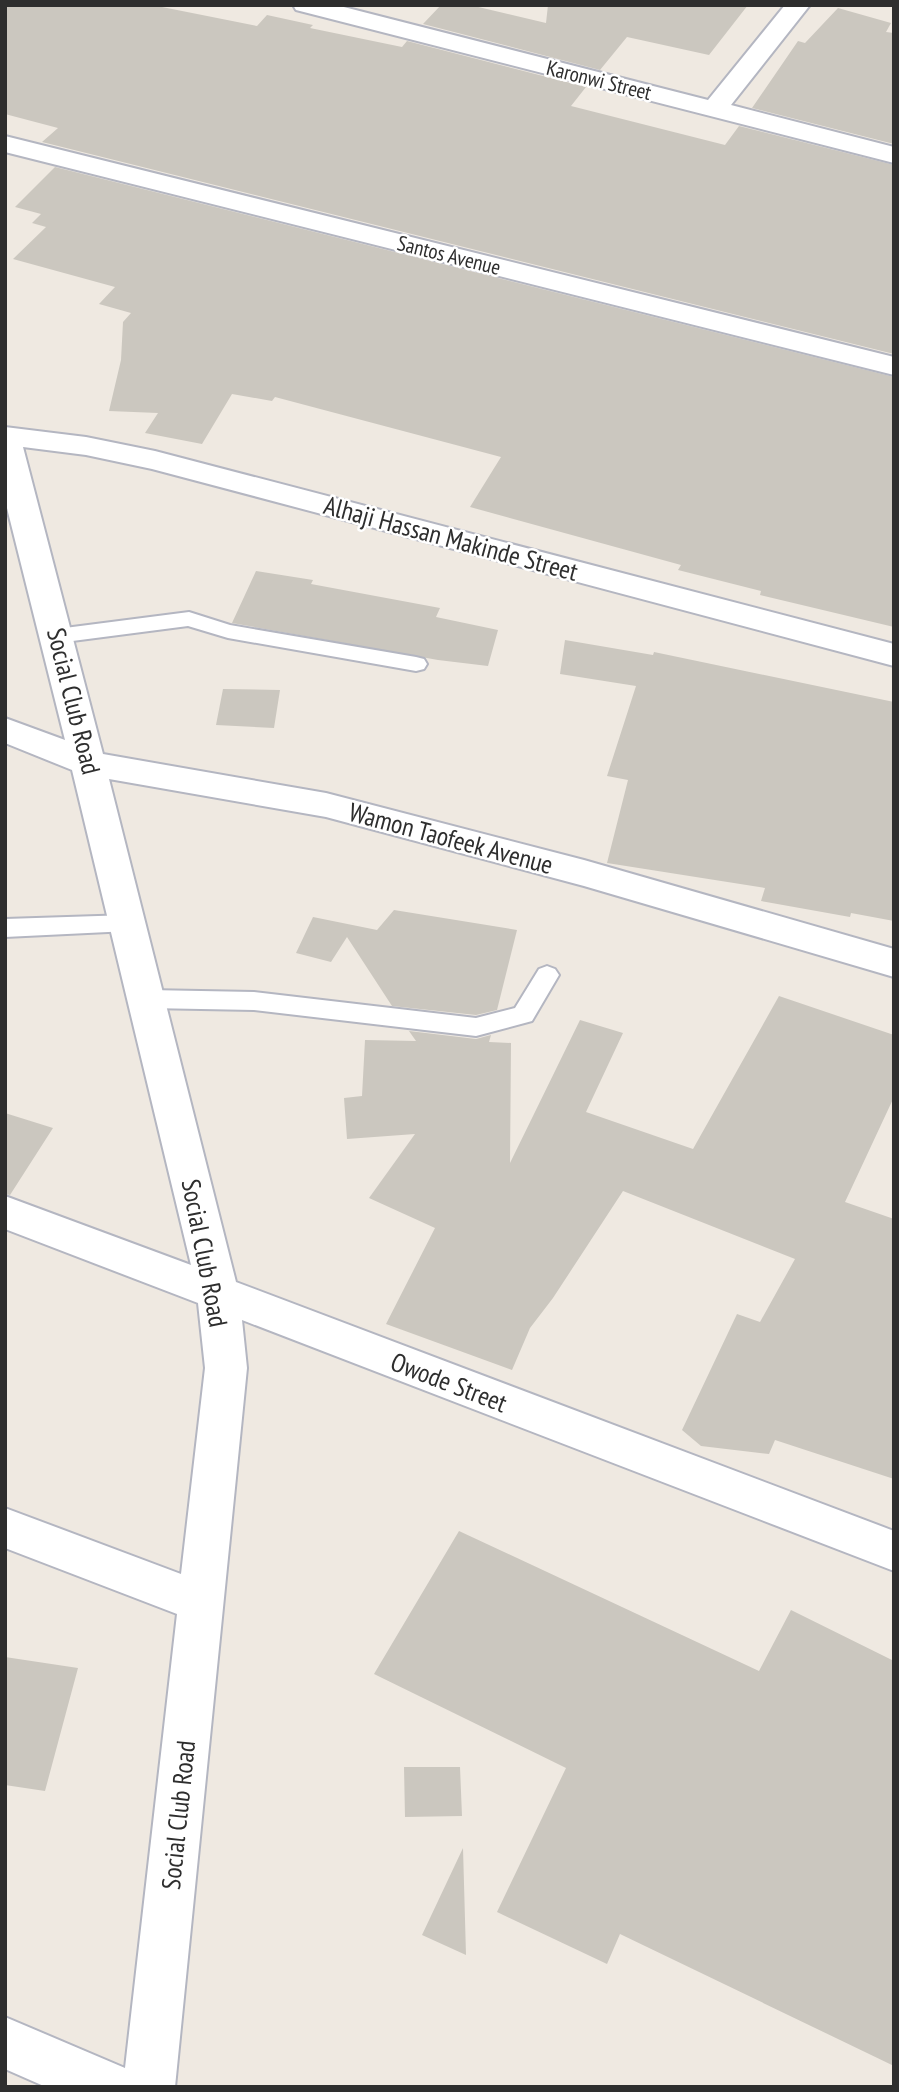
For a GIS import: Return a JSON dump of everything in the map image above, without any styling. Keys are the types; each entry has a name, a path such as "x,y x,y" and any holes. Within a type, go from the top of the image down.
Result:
{"street":[{"name":"Karonwi Street","path":"305,5 384,14 714,109 894,155"},
{"path":"714,109 799,5"},
{"name":"Santos Avenue","path":"5,144 894,366"},
{"name":"Social Club Road","path":"5,437 148,999 218,1294 226,1368 149,2087"},
{"name":"Alhaji Hassan Makinde Street","path":"5,437 86,446 155,460 894,655"},
{"name":"Wamon Taofeek Avenue","path":"5,730 89,762 326,806 584,873 894,963"},
{"name":"Owode Street","path":"5,1212 894,1551"},
{"path":"5,1528 200,1602"},
{"path":"5,2043 108,2087"}],"lane":[{"path":"57,636 190,619 228,631 416,664"},
{"path":"5,928 129,923"},
{"path":"148,999 254,1001 476,1027 523,1015 547,975"}],"building":[{"path":"5,5 152,5 257,26 267,15 313,25 310,28 402,47 407,41 586,87 571,106 725,145 739,126 894,165 894,354 42,142 58,128 5,114"},
{"path":"441,5 470,5 546,23 548,5 748,5 709,55 627,37 600,70 423,24"},
{"path":"838,8 891,23 886,32 894,33 894,144 752,108 798,41 805,43"},
{"path":"55,167 894,377 894,627 760,595 761,591 678,570 681,565 470,507 501,457 275,397 272,401 232,394 202,444 145,433 158,413 109,411 121,360 123,322 131,313 99,304 115,287 13,259 46,227 32,223 41,214 15,207"},
{"path":"256,571 313,580 311,584 440,608 436,617 498,630 488,666 438,660 232,623"},
{"path":"565,640 653,655 654,652 894,702 894,921 851,913 850,917 761,901 765,888 607,863 628,780 607,776 636,686 560,674"},
{"path":"223,689 280,690 274,728 216,725"},
{"path":"394,910 517,930 497,1010 476,1015 392,1006 347,937 331,962 296,953 313,917 377,930"},
{"path":"779,996 894,1035 894,1097 845,1202 894,1219 894,1479 775,1440 769,1454 701,1446 682,1430 737,1314 760,1322 795,1259 623,1191 553,1298 530,1328 512,1370 386,1324 435,1228 369,1198 415,1134 347,1139 344,1098 362,1096 365,1040 416,1041 409,1031 476,1039 491,1035 489,1042 511,1043 510,1163 580,1020 623,1033 586,1112 693,1149"},
{"path":"5,1113 53,1128 10,1195 5,1194"},
{"path":"459,1531 759,1671 791,1610 894,1661 894,2066 620,1934 607,1964 497,1912 566,1768 374,1674"},
{"path":"5,1657 78,1668 45,1791 5,1785"},
{"path":"404,1767 460,1767 462,1816 405,1817"},
{"path":"463,1848 466,1955 422,1935"}]}
